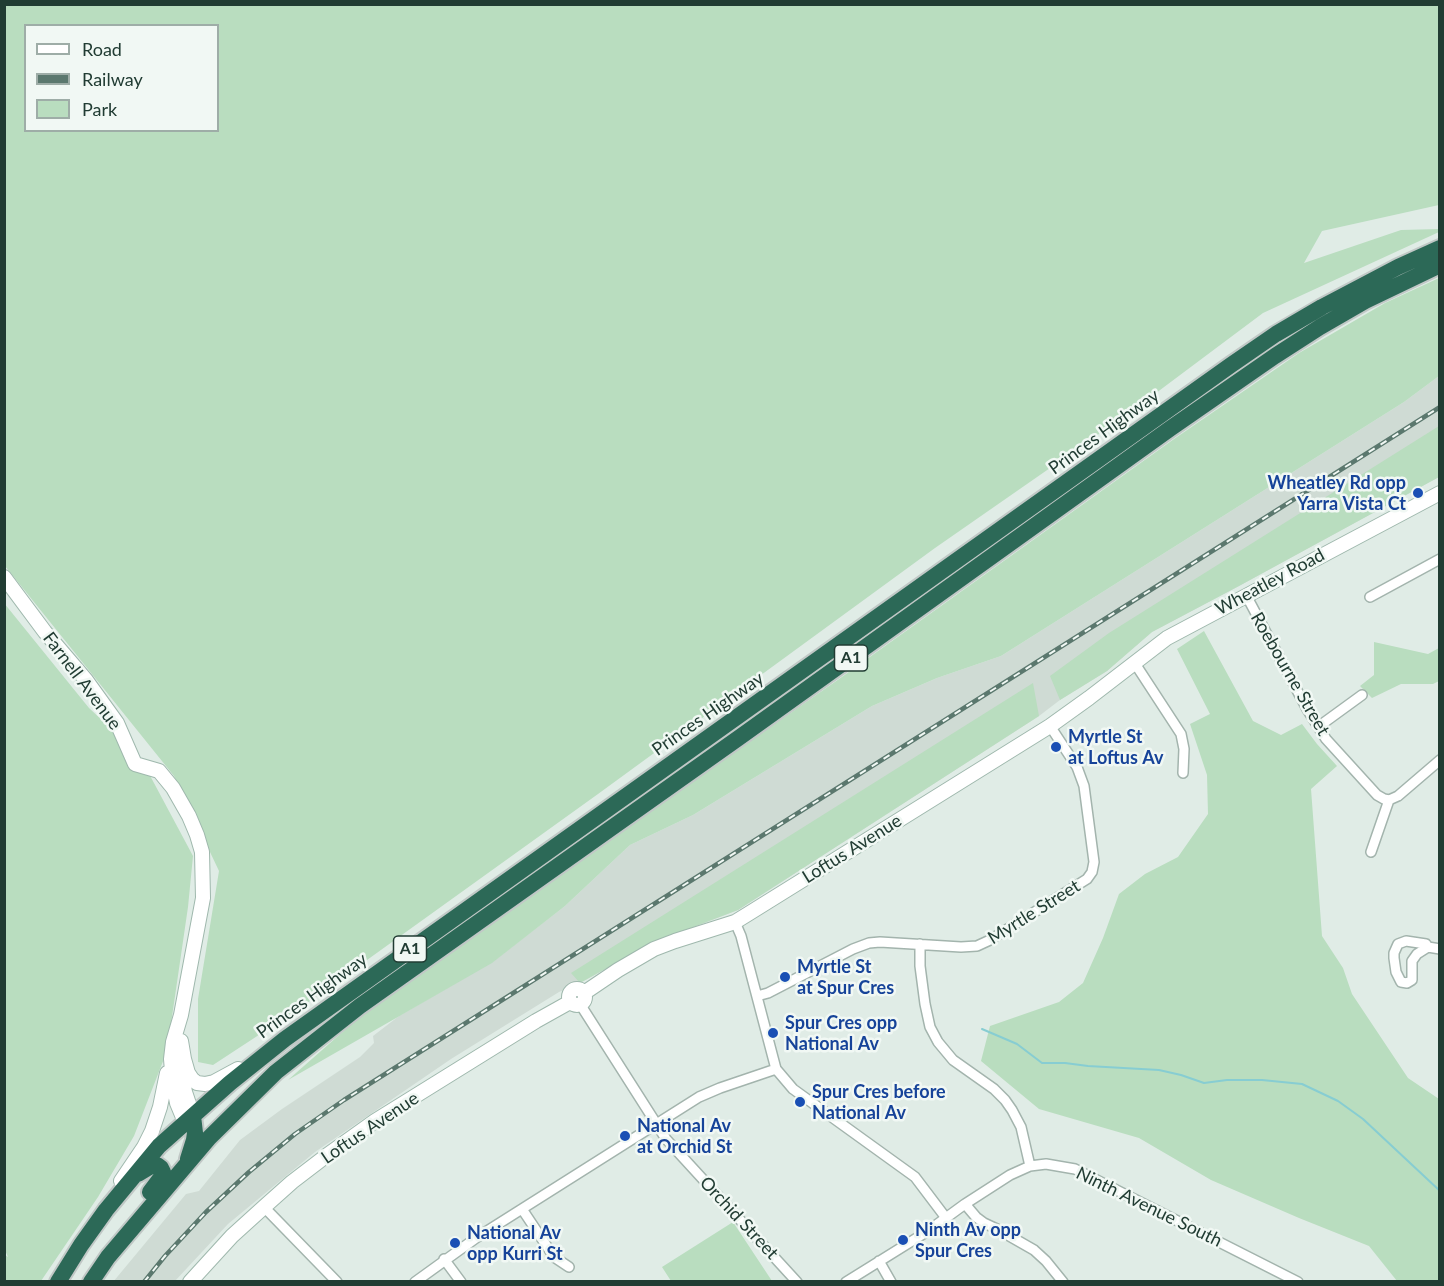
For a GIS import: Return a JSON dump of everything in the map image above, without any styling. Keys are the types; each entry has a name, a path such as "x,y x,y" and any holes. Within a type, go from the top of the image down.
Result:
{"highway":[{"name":"Princes Highway","path":"58,1281 106,1210 159,1146 192,1120 230,1083 285,1039 1276,334 1341,296 1440,248"},
{"name":"Princes Highway","path":"91,1281 108,1257 209,1138 276,1072 360,1006 1238,381 1356,306 1440,265"},
{"path":"183,1168 193,1147 195,1133 192,1120 207,1124 216,1120 233,1104 276,1072"},
{"path":"108,1257 126,1224 162,1176 163,1170 160,1166 153,1166 132,1178"}],"street":[{"name":"Wheatley Road","path":"1108,683 1167,638 1440,493"},
{"path":"1370,597 1440,559"},
{"name":"Farnell Avenue","path":"4,577 45,632 86,680 117,723 135,764 159,771 173,788 197,835 202,852 203,898 176,1045 192,1120"},
{"name":"Roebourne Street","path":"1246,596 1318,727 1341,757 1377,795 1389,800"},
{"path":"1134,662 1181,734 1184,749 1183,773"},
{"name":"Loftus Avenue","path":"190,1281 232,1236 264,1207 309,1169 375,1121 536,1021 578,999 618,970 654,949 735,922 1050,726 1108,683"},
{"path":"1318,727 1362,695"},
{"name":"Myrtle Street","path":"757,996 773,991 860,945 880,942 977,946 1084,881 1092,872 1094,862 1084,786 1081,776 1050,726"},
{"path":"1371,852 1389,800 1394,799 1440,760"},
{"path":"735,922 741,936 776,1069 788,1085 808,1101 915,1177 946,1218"},
{"path":"1428,947 1417,954 1412,961 1412,980 1407,983 1401,982 1394,965 1394,952 1398,944 1406,941 1440,949"},
{"path":"920,944 920,966 930,1027 938,1042 953,1060 994,1089 1005,1100 1021,1127 1030,1166"},
{"name":"Orchid Street","path":"578,999 666,1139 797,1281"},
{"path":"176,1045 189,1075 197,1083 206,1084 226,1076 285,1039"},
{"path":"106,1210 117,1187 144,1148 152,1131 176,1045"},
{"path":"415,1281 444,1259 699,1097 776,1069"},
{"name":"Ninth Avenue South","path":"846,1281 928,1231 1011,1175 1030,1166 1046,1164 1075,1169 1298,1281"},
{"path":"965,1204 984,1223 1034,1250 1063,1281"},
{"path":"264,1207 338,1281"},
{"path":"522,1209 554,1257 569,1267"},
{"path":"444,1259 461,1281"},
{"path":"879,1261 891,1281"}],"shaded area":[{"path":"1439,376 1439,477 1152,632 1107,671 738,910 654,942 580,983 559,992 451,1059 315,1152 228,1224 175,1281 113,1282 186,1194 199,1191 240,1140 360,1057 374,1043 373,1036 399,1016 492,962 565,906 630,845 693,815 872,706 937,678 1001,656 1404,402"}],"green space":[{"path":"4,5 1439,5 1439,205 1322,231 1304,263 1401,230 1439,229 1439,232 1263,313 1132,411 935,548 303,1006 213,1065 198,1062 198,999 219,871 174,776 5,566"},
{"path":"1439,278 1439,376 1404,402 1001,656 937,678 872,706 693,815 630,845 565,906 492,963 288,1080 363,1014 839,679 1174,439 1299,353 1385,303"},
{"path":"1439,426 1439,477 1152,632 1107,671 1060,700 1050,676 1109,633"},
{"path":"4,603 89,708 139,755 193,856 167,1051 134,1136 98,1197 41,1281 5,1281 5,1255 8,1257 4,1248"},
{"path":"1204,631 1253,721 1281,735 1302,724 1337,766 1311,789 1322,936 1343,968 1352,994 1408,1078 1439,1099 1439,1281 1397,1281 1369,1246 1211,1180 1139,1138 1039,1109 981,1061 990,1026 1059,1002 1083,983 1119,894 1145,874 1178,857 1208,814 1207,775 1190,724 1210,714 1177,649"},
{"path":"1374,642 1428,654 1439,648 1439,681 1433,684 1401,684 1372,698 1360,686 1374,675"},
{"path":"1033,683 1039,716 738,910 654,942 580,983 571,973"},
{"path":"733,1222 772,1281 671,1281 662,1267"}],"waterway":[{"path":"982,1029 1017,1044 1042,1063 1159,1070 1204,1083 1227,1080 1262,1080 1302,1084 1338,1101 1363,1119 1440,1191"}],"railway":[{"path":"144,1282 206,1212 249,1172 295,1134 344,1100 1440,407"}],"place":[{"name":"Wheatley Rd opp Yarra Vista Ct","path":"1418,493"},
{"name":"Myrtle St at Loftus Av","path":"1056,747"},
{"name":"Myrtle St at Spur Cres","path":"785,977"},
{"name":"Spur Cres opp National Av","path":"773,1033"},
{"name":"Spur Cres before National Av","path":"800,1102"},
{"name":"National Av at Orchid St","path":"625,1136"},
{"name":"Ninth Av opp Spur Cres","path":"903,1240"},
{"name":"National Av opp Kurri St","path":"455,1243"}]}
